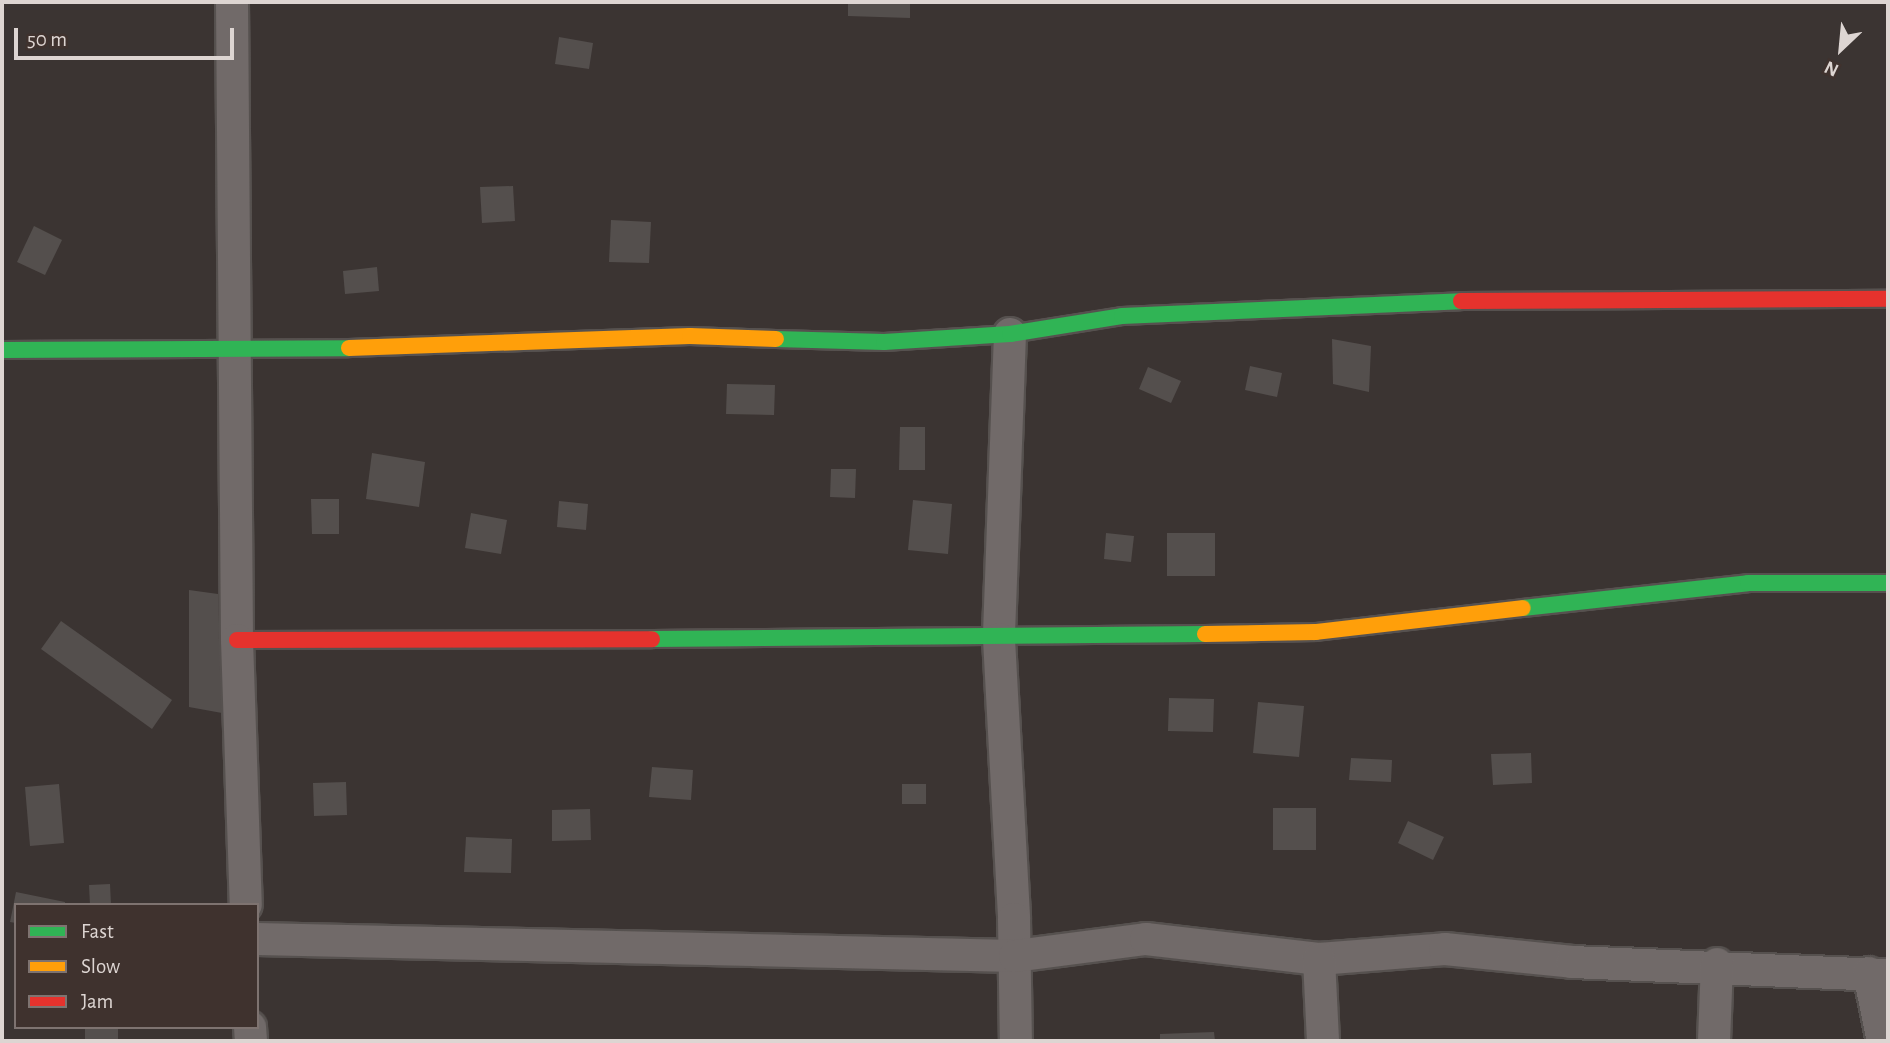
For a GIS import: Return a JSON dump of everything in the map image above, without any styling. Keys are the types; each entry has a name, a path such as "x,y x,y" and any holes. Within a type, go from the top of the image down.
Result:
{"street":[{"path":"232,2 237,639 246,903"},
{"path":"2,350 236,351 690,336 884,342 1010,334 1122,316 1398,301 1888,299"},
{"path":"1010,334 999,639 1015,956 1016,1041"},
{"path":"237,639 999,639 1316,632 1735,584 1888,583"},
{"path":"259,939 1015,956 1146,939 1319,960 1445,949 1572,962 1717,964 1878,974 1883,1041"},
{"path":"1319,960 1323,1041"},
{"path":"1714,1041 1717,964"}],"building":[{"path":"848,2 910,2 910,18 848,16"},
{"path":"559,37 593,43 589,69 555,64"},
{"path":"513,186 515,221 482,223 480,187"},
{"path":"611,220 651,222 649,263 609,262"},
{"path":"34,226 62,240 45,275 17,262"},
{"path":"377,267 379,291 345,294 343,271"},
{"path":"1332,339 1371,346 1369,392 1333,384"},
{"path":"1250,366 1282,373 1277,397 1245,390"},
{"path":"1148,367 1181,381 1171,403 1139,389"},
{"path":"727,384 775,385 774,415 726,414"},
{"path":"900,427 925,427 925,470 899,470"},
{"path":"372,453 425,462 419,507 366,499"},
{"path":"831,469 856,469 855,498 830,497"},
{"path":"311,499 339,499 339,534 312,534"},
{"path":"913,500 952,504 948,554 908,550"},
{"path":"559,501 588,504 586,530 557,527"},
{"path":"471,513 507,520 501,554 465,548"},
{"path":"1106,533 1134,536 1131,562 1104,559"},
{"path":"1167,533 1215,533 1215,576 1167,576"},
{"path":"189,590 218,594 222,713 189,707"},
{"path":"61,621 172,700 152,729 41,649"},
{"path":"1169,698 1214,699 1213,732 1168,731"},
{"path":"1258,702 1304,706 1299,757 1253,753"},
{"path":"1531,753 1532,783 1493,785 1491,754"},
{"path":"1351,758 1392,760 1391,782 1349,780"},
{"path":"652,767 693,770 691,800 649,797"},
{"path":"346,782 347,815 314,816 313,783"},
{"path":"59,784 64,843 30,846 25,787"},
{"path":"902,784 926,784 926,804 902,804"},
{"path":"1273,808 1316,808 1316,850 1273,850"},
{"path":"590,809 591,840 552,841 552,810"},
{"path":"1408,821 1444,837 1433,860 1398,843"},
{"path":"466,837 512,839 511,873 464,872"},
{"path":"110,884 111,903 90,903 89,885"},
{"path":"16,892 65,902 14,903 14,923 10,922"},
{"path":"85,1029 118,1029 118,1041 85,1041"},
{"path":"1214,1032 1215,1041 1160,1041 1160,1034"}],"traffic: fast":[{"path":"776,339 884,342 1010,334 1122,316 1461,301"},
{"path":"2,350 349,348"},
{"path":"1523,608 1748,583 1888,583"},
{"path":"652,639 1205,634"}],"traffic: slow":[{"path":"349,348 690,336 776,339"},
{"path":"1205,634 1316,632 1523,608"}],"traffic: jam":[{"path":"1461,301 1888,299"},
{"path":"237,640 652,639"}]}
